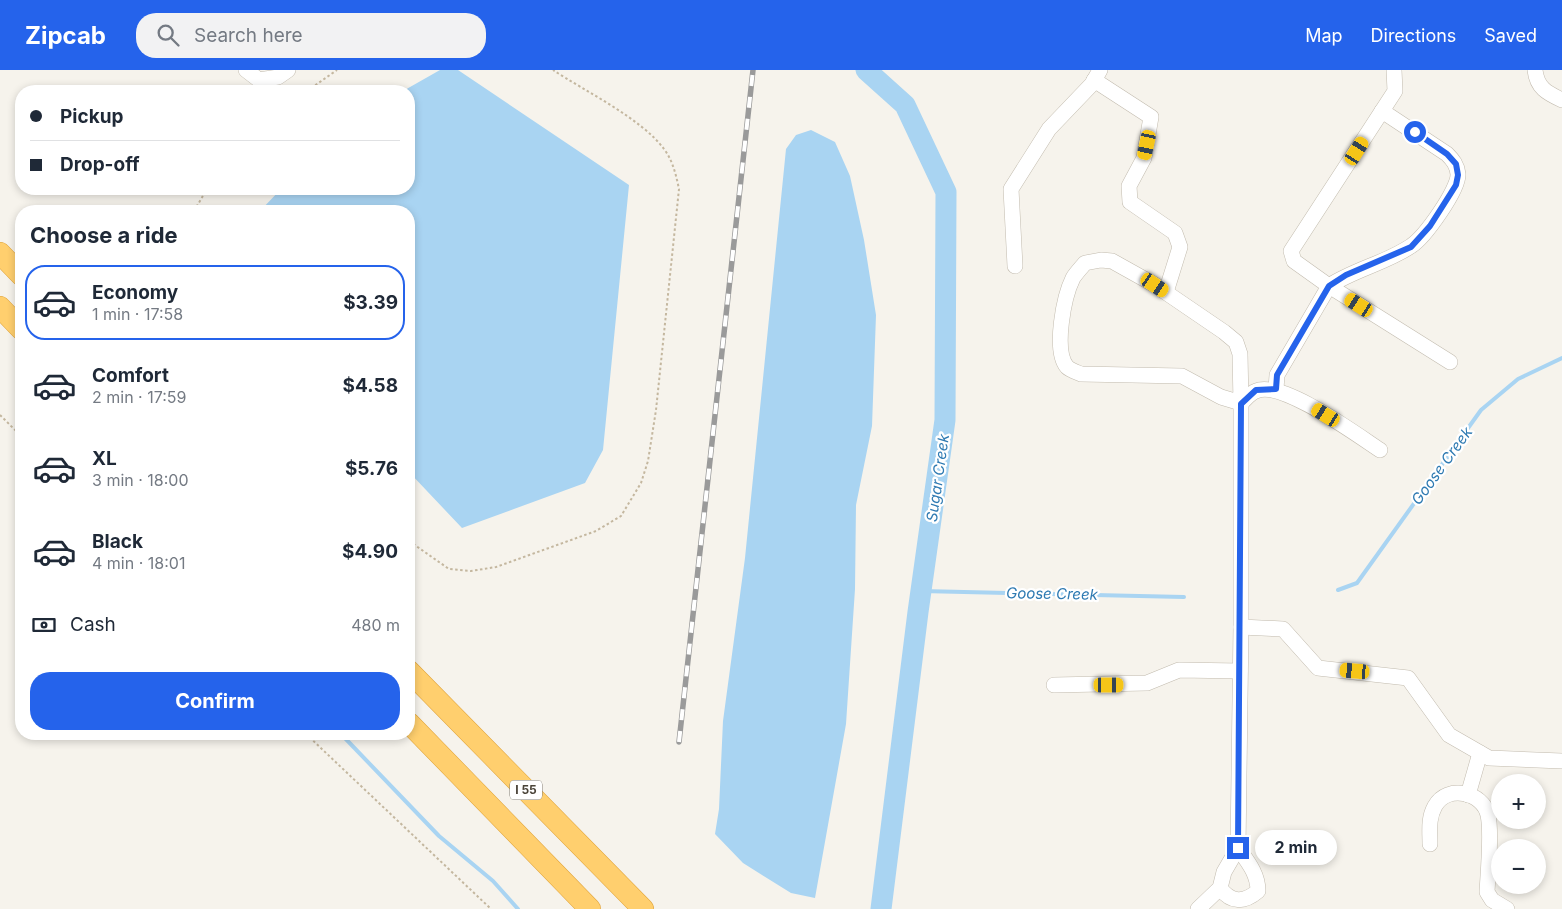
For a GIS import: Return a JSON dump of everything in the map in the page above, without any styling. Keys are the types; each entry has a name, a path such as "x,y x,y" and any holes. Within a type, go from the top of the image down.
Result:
{"highway":[{"path":"0,253 15,268"},
{"path":"0,307 15,323"},
{"name":"I 55","path":"415,677 643,909"},
{"name":"I 55","path":"415,729 590,909"}],"lane":[{"path":"246,70 259,80 278,77 288,70"},
{"path":"1394,70 1395,90 1291,251 1294,261 1329,286 1450,362"},
{"path":"1535,70 1536,77 1543,91 1562,100"},
{"path":"1015,266 1011,189 1049,129 1097,75 1151,117 1144,158 1129,186 1130,202 1175,233 1180,248 1166,292"},
{"path":"1276,389 1277,375 1329,286 1346,275 1411,247 1426,232 1456,185 1458,175 1456,164 1447,154 1382,111"},
{"path":"1198,909 1220,888 1224,872 1238,848 1241,627 1241,404 1240,354 1236,342 1166,292 1112,261 1102,260 1085,263 1073,278 1063,313 1060,340 1063,359 1067,368 1080,374 1182,376 1221,397 1241,404"},
{"path":"1241,404 1256,390 1276,389 1310,405 1380,450"},
{"path":"1241,627 1283,629 1318,668 1408,678 1449,734 1488,758 1562,761"},
{"path":"1054,685 1147,683 1179,670 1240,671"},
{"path":"1468,795 1480,753"},
{"path":"1430,844 1430,816 1436,804 1454,792 1468,795 1483,803 1488,816 1487,892 1492,900 1507,909"},
{"path":"1220,888 1227,897 1240,900 1249,899 1258,891 1258,883 1253,869 1238,848"}],"path":[{"path":"316,85 337,70"},
{"path":"415,545 449,569 470,571 496,567 596,531 621,516 641,484 648,461 656,410 679,189 674,166 665,149 651,135 553,70"},
{"path":"0,414 15,430"},
{"path":"312,740 491,909"}],"water":[{"path":"440,70 458,70 629,185 603,450 585,483 462,528 415,478 415,205 266,205 275,195 415,195 414,85"},
{"path":"811,130 835,142 850,176 864,240 876,315 872,426 856,505 855,589 846,724 815,898 791,893 743,863 715,834 719,809 723,721 745,558 786,149 796,135"}],"waterway":[{"name":"Sugar Creek","path":"866,70 905,105 946,192 945,420 918,612 881,909"},
{"name":"Goose Creek","path":"1338,590 1357,583 1481,410 1518,379 1562,358"},
{"name":"Goose Creek","path":"921,591 1184,597"},
{"path":"347,740 439,836 493,881 518,909"}],"railway":[{"path":"679,742 753,70"}],"route":[{"path":"1238,848 1241,627 1241,404 1256,390 1276,389 1277,375 1329,286 1346,275 1411,247 1430,226 1456,185 1458,175 1456,164 1447,154 1415,132"}]}
